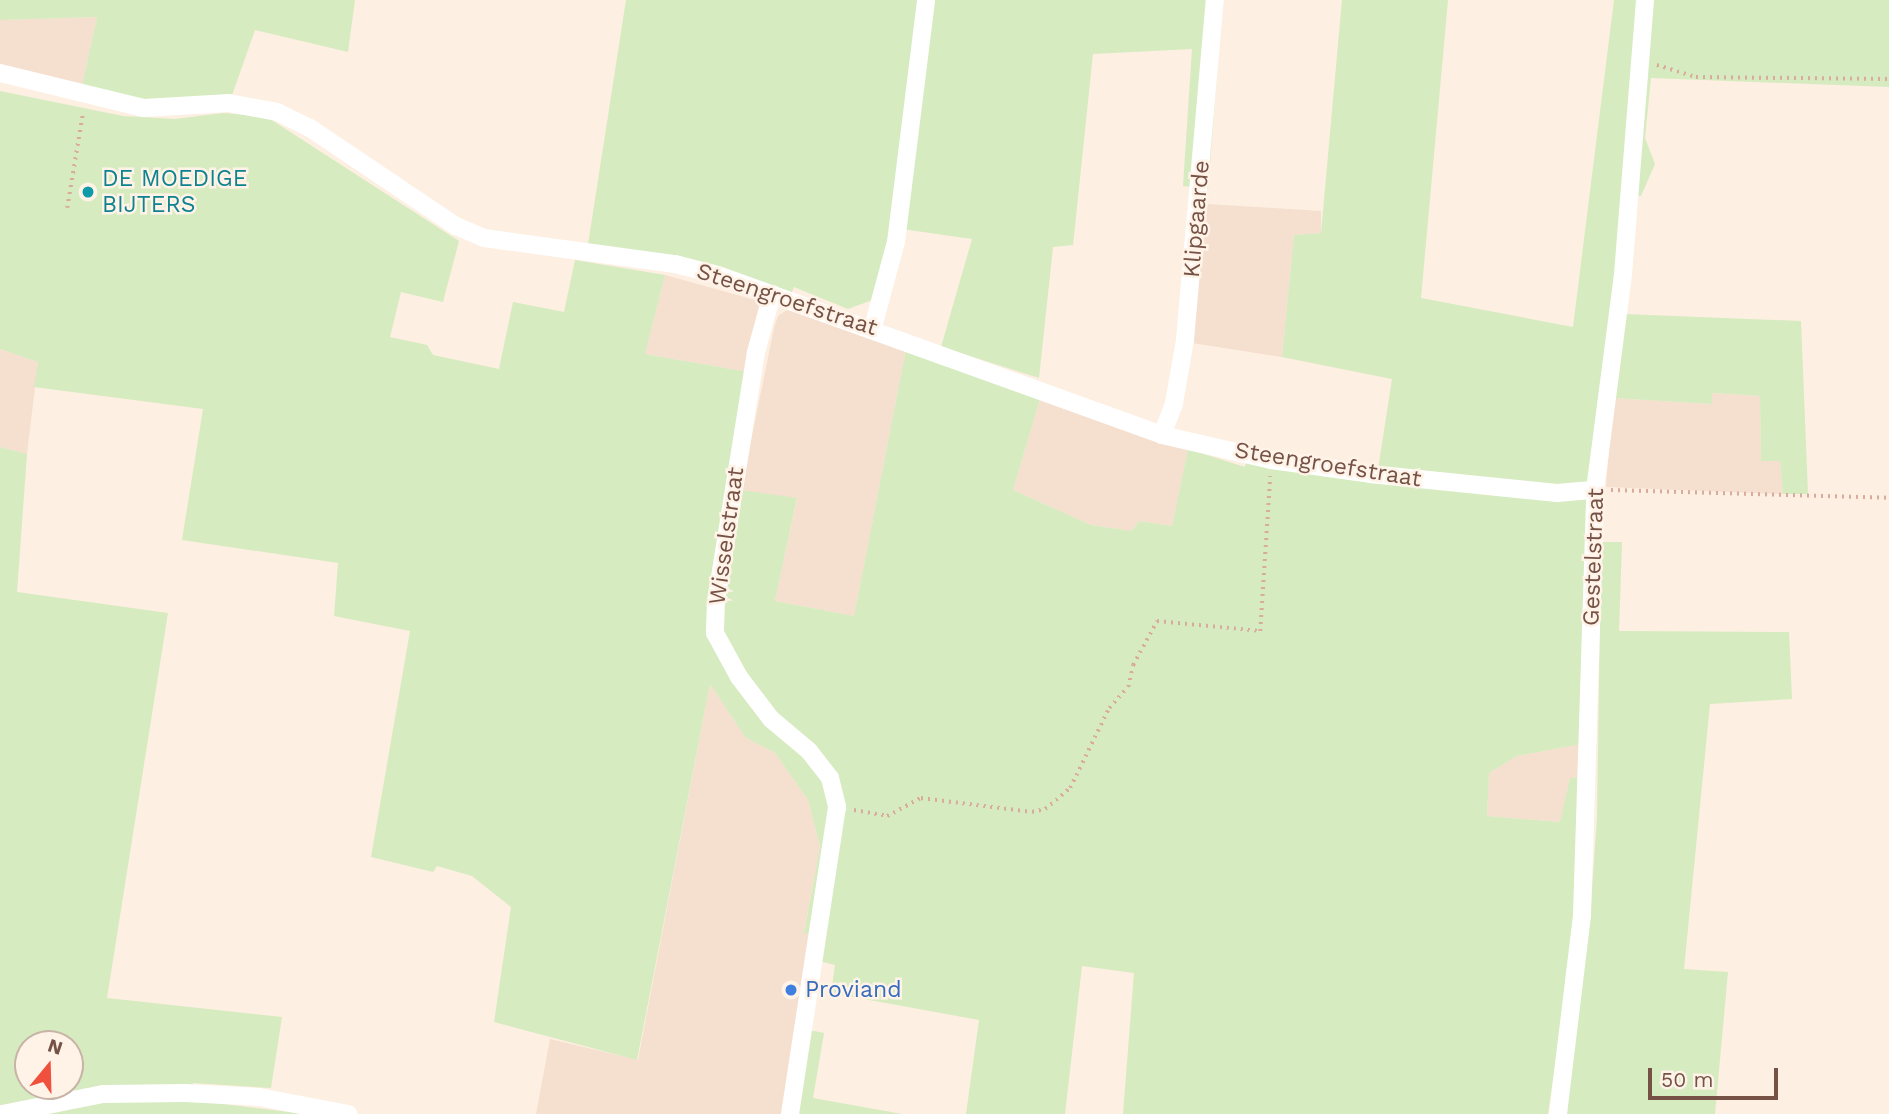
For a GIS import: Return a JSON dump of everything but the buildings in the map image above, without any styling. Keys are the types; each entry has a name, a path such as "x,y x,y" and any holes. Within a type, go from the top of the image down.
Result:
{"street":[{"path":"873,327 897,242 926,0"},
{"name":"Klipgaarde","path":"1162,435 1174,403 1185,340 1216,0"},
{"name":"Gestelstraat","path":"1558,1114 1582,915 1595,490 1623,274 1646,0"},
{"name":"Steengroefstraat","path":"0,73 144,108 229,103 264,108 310,128 456,226 484,238 675,264 873,327 1162,435 1271,460 1558,494 1595,490"},
{"name":"Wisselstraat","path":"772,294 755,352 716,601 715,633 739,677 771,719 809,751 830,778 837,807 790,1114"},
{"path":"2,1114 103,1094 185,1093 259,1097 348,1114"}],"path":[{"path":"1640,65 1664,65 1696,77 1889,79"},
{"path":"67,208 85,95"},
{"path":"837,807 887,816 921,798 1032,813 1045,809 1070,788 1109,708 1128,687 1133,665 1157,621 1260,631 1271,460"},
{"path":"1595,490 1810,498 1889,498"}],"shaded area":[{"path":"97,17 80,95 0,77 0,20"},
{"path":"1207,204 1321,211 1321,233 1294,235 1282,357 1192,343"},
{"path":"665,275 755,300 760,307 748,372 645,354"},
{"path":"787,310 906,349 854,616 775,601 797,499 741,490 774,328 778,316"},
{"path":"0,349 38,362 27,454 0,447"},
{"path":"1712,393 1760,396 1761,460 1780,461 1783,494 1606,487 1613,398 1711,404"},
{"path":"1040,399 1188,449 1172,526 1139,521 1132,531 1091,525 1013,490"},
{"path":"710,684 745,737 775,753 808,800 820,846 804,932 816,935 781,1114 536,1114 550,1039 638,1060"},
{"path":"1582,744 1582,777 1570,778 1561,822 1487,816 1489,773 1517,756"}],"green space":[{"path":"0,0 355,0 348,52 255,30 231,98 181,104 80,95 97,17 0,20"},
{"path":"626,0 1223,0 1208,189 1183,186 1192,49 1093,54 1073,245 1053,247 1039,378 941,347 972,239 895,228 875,299 848,309 794,287 790,296 587,251"},
{"path":"1342,0 1448,0 1421,298 1573,327 1614,0 1889,0 1889,87 1651,78 1645,138 1655,164 1641,196 1625,194 1582,744 1517,756 1489,773 1487,816 1560,822 1570,778 1582,777 1576,918 1548,1114 1123,1114 1134,973 1082,966 1065,1114 966,1114 979,1020 831,993 835,965 811,959 816,936 804,933 820,846 808,800 775,753 745,737 710,684 637,1060 494,1022 511,907 472,876 437,866 433,872 371,857 410,631 334,616 338,563 182,540 203,409 34,387 38,362 0,349 0,91 123,116 175,119 223,113 267,117 459,241 443,302 401,292 390,337 427,345 433,355 499,369 513,302 564,312 575,260 665,275 645,354 748,372 727,488 797,498 775,601 854,616 906,349 1040,399 1013,490 1091,525 1132,531 1139,521 1172,526 1188,449 1245,467 1247,458 1377,476 1392,379 1282,357 1294,235 1321,233"},
{"path":"1624,314 1801,321 1808,494 1783,494 1780,461 1761,461 1760,396 1712,393 1712,404 1613,398"},
{"path":"0,447 27,454 17,592 168,613 107,998 282,1017 271,1088 193,1083 192,1100 305,1114 0,1114"},
{"path":"1601,542 1622,542 1619,631 1789,632 1792,699 1710,704 1684,969 1728,972 1715,1114 1565,1114 1590,918 1597,818"},
{"path":"798,1028 824,1033 813,1098 902,1114 781,1114"}],"place":[{"name":"DE MOEDIGE BIJTERS","path":"88,192"},
{"name":"Proviand","path":"791,990"}]}
